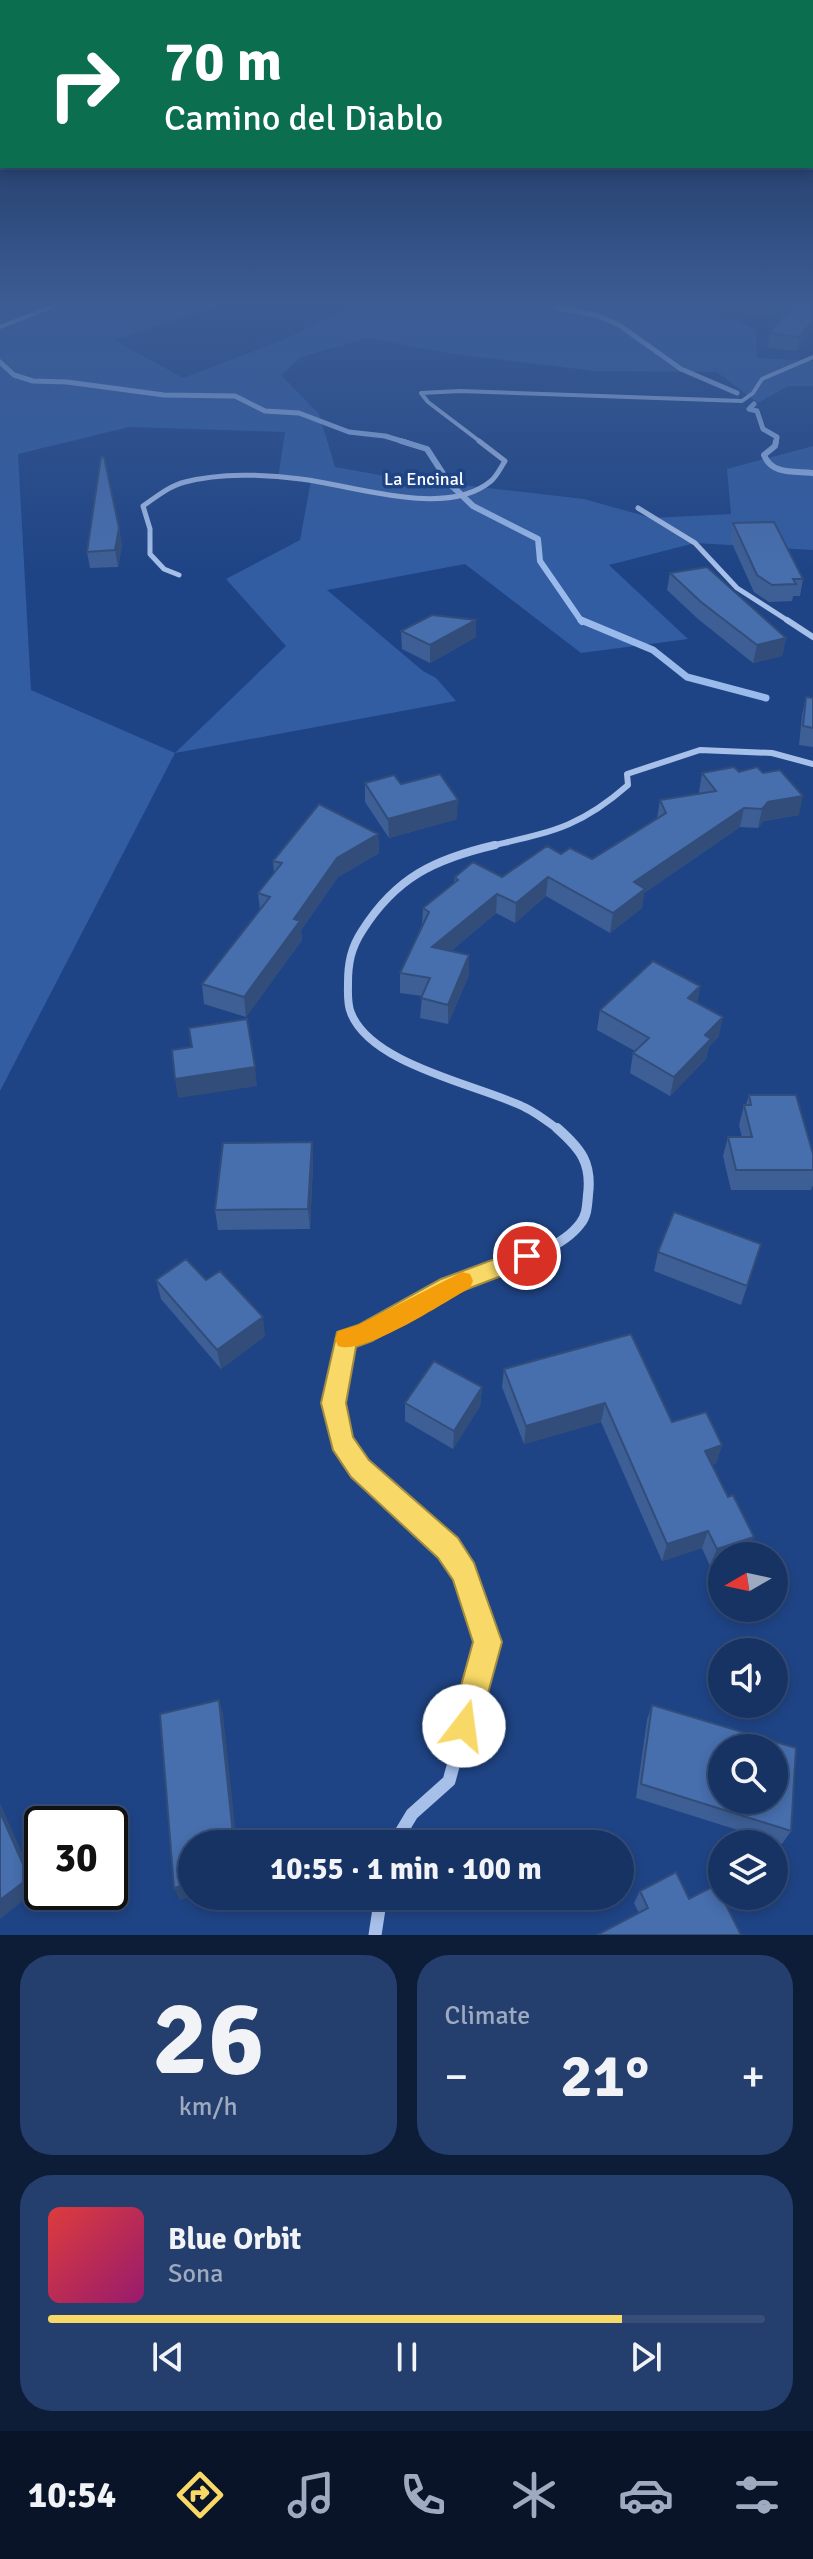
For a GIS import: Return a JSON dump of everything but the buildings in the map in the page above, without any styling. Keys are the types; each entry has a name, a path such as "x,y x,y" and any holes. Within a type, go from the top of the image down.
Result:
{"street":[{"name":"La Encinal","path":"179,575 164,569 150,554 150,529 143,506 180,483 233,477 311,480 381,494 453,497 475,493 491,485 501,474 505,461 428,402 421,393 460,391 742,401 755,390"},
{"path":"638,508 695,543 737,588 813,637"},
{"path":"402,1830 412,1814 449,1781 487,1642 464,1573 448,1548 360,1468 342,1441 333,1403 346,1339 363,1334 449,1286 527,1256 577,1228 587,1211 590,1173 574,1144 533,1111 498,1096 455,1084 386,1048 366,1033 352,1017 348,999 349,958 355,941 386,897 411,873 457,853 530,839 582,820 620,794 628,785 627,774 700,750 772,753 813,764"},
{"path":"375,1935 379,1910"}],"shaded area":[{"path":"0,390 296,390 319,414 335,467 391,477 584,499 652,518 731,514 727,469 813,446 813,550 695,543 609,565 688,639 581,653 465,564 327,590 423,671 436,678 456,701 175,753 0,1091","holes":["129,427 285,432 278,479 311,480 300,540 226,579 286,646 175,753 31,690 18,454"]},
{"path":"741,390 780,390 758,403"}],"waterway":[{"path":"129,390 164,395 235,396 265,411 299,413 349,432 385,436 408,443"},
{"path":"731,390 737,393"},
{"path":"754,404 749,409 757,411 763,429 777,437 776,443"},
{"path":"401,441 427,449 449,483 473,506 538,539 540,561 582,622"},
{"path":"776,441 775,446 764,455 772,466 784,471 813,473"},
{"path":"581,620 653,650 687,677 766,698"}],"slow traffic":[{"path":"347,1339 363,1334 462,1281"}],"route":[{"path":"464,1726 487,1642 464,1573 448,1548 360,1468 342,1441 333,1403 346,1339 363,1334 449,1286 527,1256"}]}
